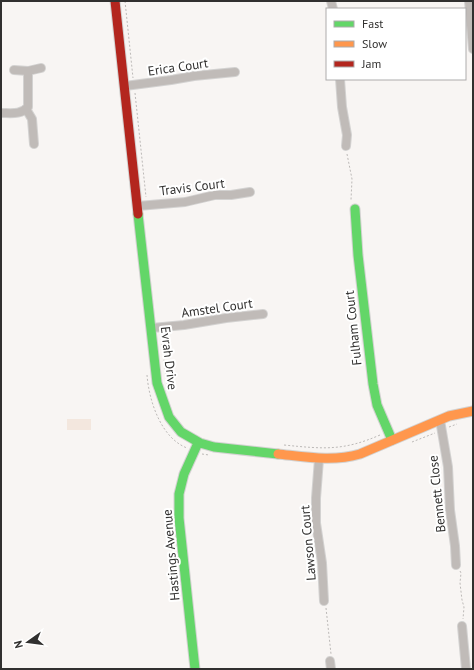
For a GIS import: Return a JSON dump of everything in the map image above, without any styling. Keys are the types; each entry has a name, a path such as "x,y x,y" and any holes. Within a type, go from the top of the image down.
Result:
{"street":[{"name":"Evrah Drive","path":"115,1 129,86 156,327 157,383 164,408 178,431 198,443 214,447 319,459 334,459 354,456 390,436 462,413 473,411"},
{"path":"469,1 473,50"},
{"path":"14,70 28,71 41,68"},
{"path":"1,113 20,113 28,107 28,71"},
{"name":"Erica Court","path":"129,86 194,76 235,72"},
{"path":"340,80 342,107 347,135 346,146"},
{"path":"26,109 32,119 34,144"},
{"name":"Travis Court","path":"142,205 185,202 215,195 250,192"},
{"name":"Fulham Court","path":"356,209 358,255 373,384 377,405 390,436"},
{"name":"Amstel Court","path":"156,327 184,325 262,314"},
{"name":"Bennett Close","path":"440,420 448,467 450,510 456,565"},
{"name":"Hastings Avenue","path":"195,669 179,518 179,494 184,474 198,443"},
{"name":"Lawson Court","path":"319,459 316,516 322,563 324,601"},
{"path":"462,626 466,669"}],"path":[{"path":"125,1 129,86 142,205"},
{"path":"346,146 352,179 351,202 356,209"},
{"path":"156,327 167,385"},
{"path":"283,445 314,448 346,447 390,436"},
{"path":"456,565 461,573 460,583 464,607 462,626"},
{"path":"324,601 331,651 331,665"}],"shaded area":[{"path":"67,419 91,419 91,430 67,430"}],"traffic: fast":[{"path":"355,209 358,255 373,384 377,405 392,440"},
{"path":"138,214 157,383 169,417 181,432 200,443 214,447 278,454"},
{"path":"195,669 179,518 179,494 184,474 198,443"}],"traffic: slow":[{"path":"278,454 319,458 340,458 360,454 449,416 473,411"}],"traffic: jam":[{"path":"115,1 138,214"}]}
